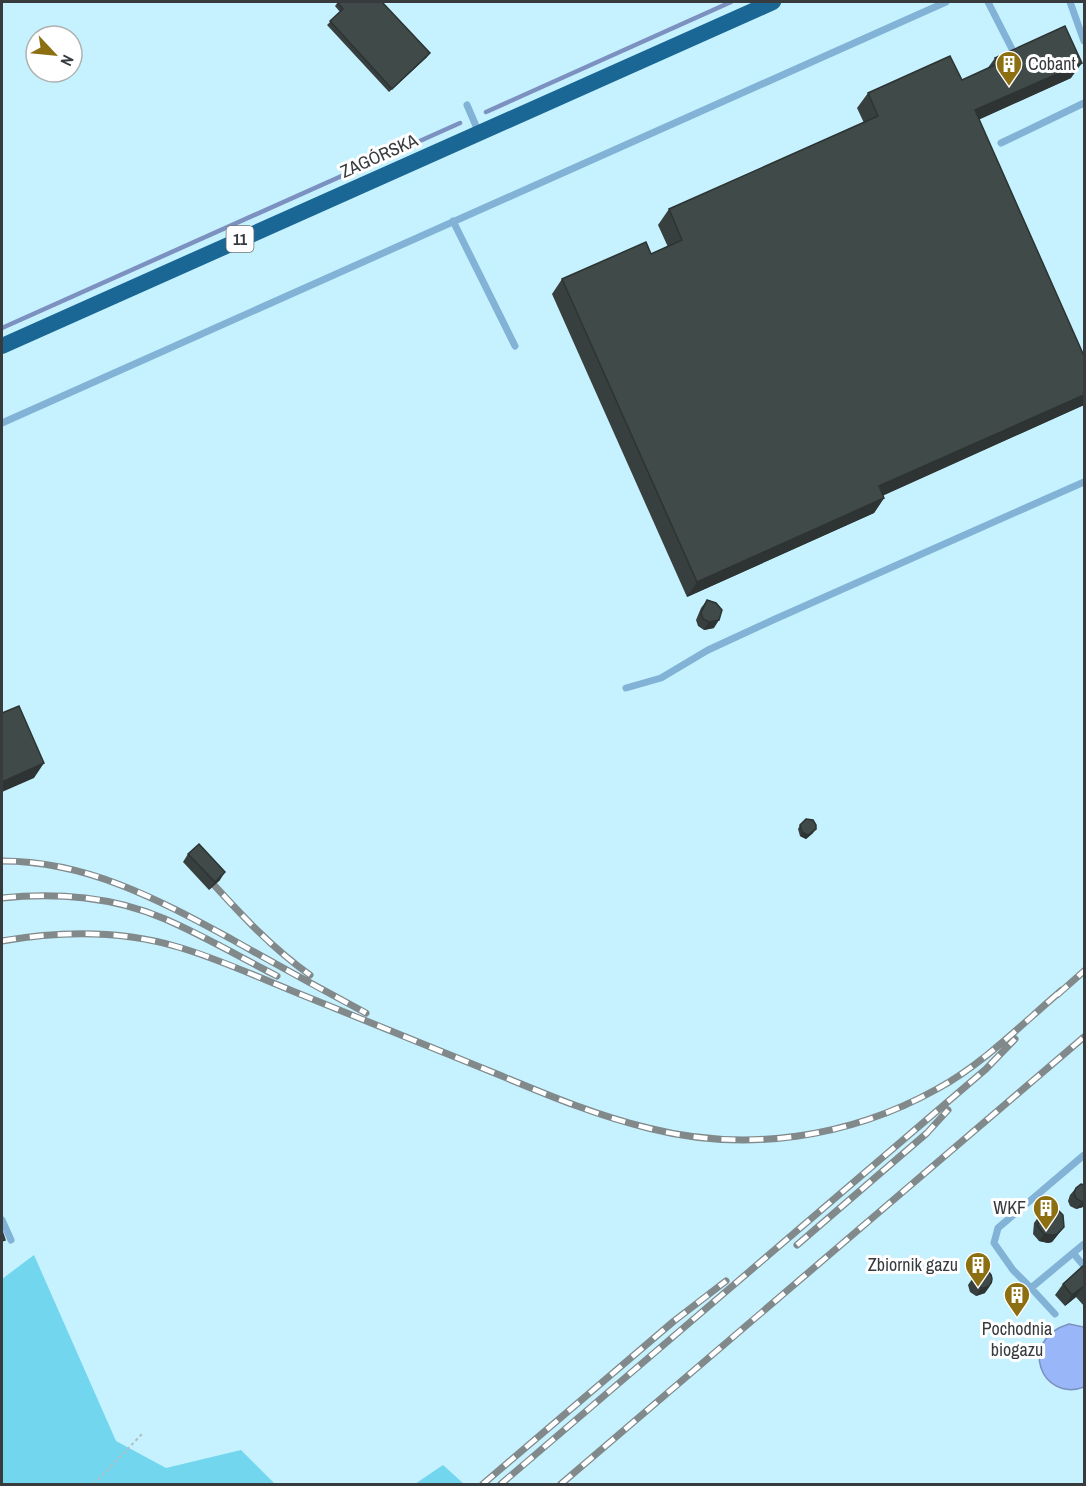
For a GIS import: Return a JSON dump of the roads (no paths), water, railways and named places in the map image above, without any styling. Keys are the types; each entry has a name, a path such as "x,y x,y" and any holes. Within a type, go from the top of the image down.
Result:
{"highway":[{"name":"ZAGÓRSKA","path":"2,346 773,2"}],"lane":[{"path":"2,423 946,2"},
{"path":"988,2 1012,49"},
{"path":"1070,2 1084,41"},
{"path":"1001,143 1084,103"},
{"path":"467,105 479,133"},
{"path":"453,221 515,346"},
{"path":"626,688 661,678 708,650 1084,482"},
{"path":"1054,1314 1013,1270 994,1243 998,1228 1084,1155"},
{"path":"2,1220 11,1240"},
{"path":"1031,1288 1084,1244"},
{"path":"1073,1253 1084,1266"}],"waterway":[{"path":"486,112 731,2"},
{"path":"2,328 460,123"}],"railway":[{"path":"2,861 34,863 93,875 150,897 366,1013"},
{"path":"204,874 267,940 310,975"},
{"path":"2,898 64,896 126,906 165,919 277,976"},
{"path":"2,941 46,935 90,934 134,937 178,947 234,967 588,1110 648,1128 685,1136 722,1139 759,1140 796,1136 833,1129 903,1106 937,1089 970,1068 1062,990"},
{"path":"1057,995 1084,971"},
{"path":"561,1484 1084,1037"},
{"path":"501,1484 986,1069 1015,1039"},
{"path":"797,1245 927,1133 948,1110"},
{"path":"483,1484 674,1321 726,1281"}],"place":[{"name":"Cobant","path":"1009,87"},
{"name":"WKF","path":"1046,1231"},
{"name":"Zbiornik gazu","path":"978,1288"},
{"name":"Pochodnia biogazu","path":"1017,1318"}]}
